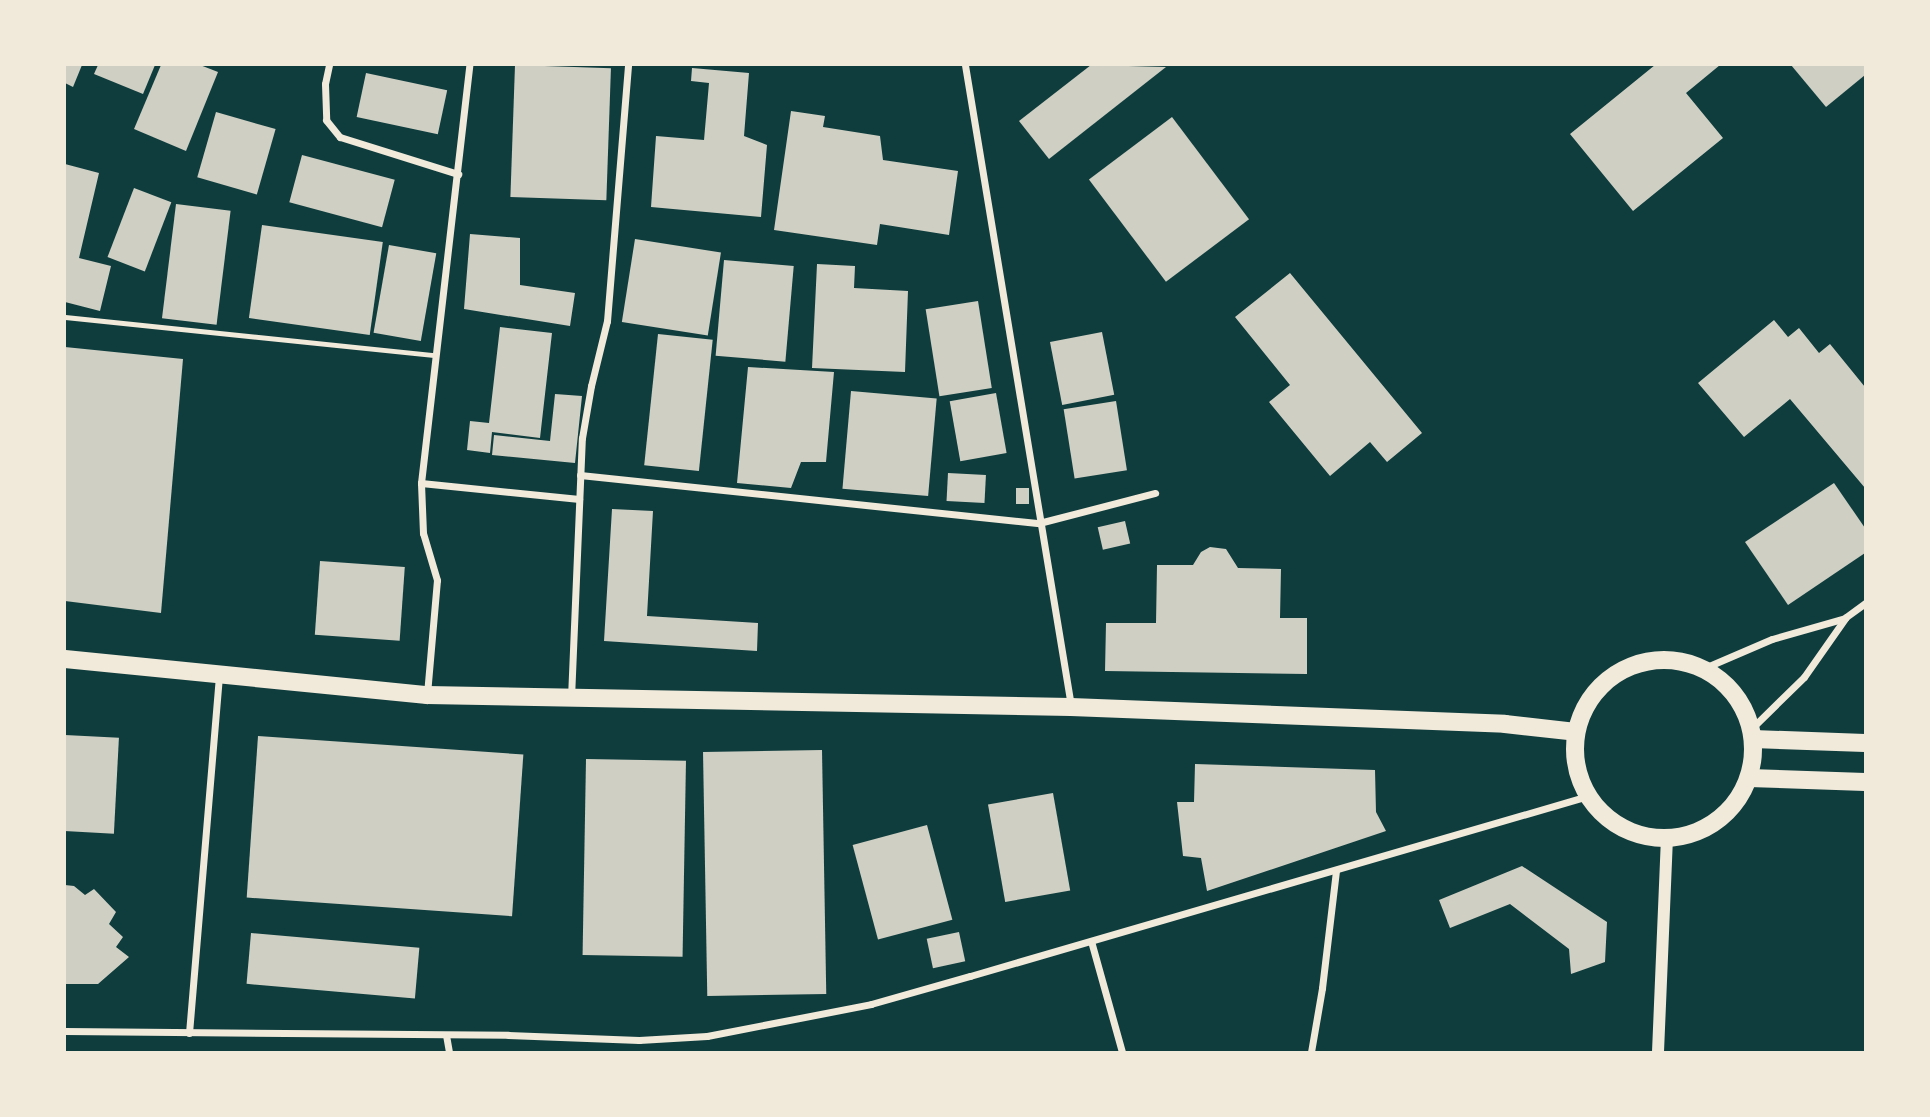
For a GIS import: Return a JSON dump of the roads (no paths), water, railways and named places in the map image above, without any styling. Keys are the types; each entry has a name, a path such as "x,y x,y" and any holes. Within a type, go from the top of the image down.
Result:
{"main road":[{"path":"65,659 427,695 1071,707 1493,723 1576,732"},
{"path":"1663,660 1702,668 1720,679 1734,693 1752,734 1749,778 1740,797 1726,815 1709,827 1667,839 1644,836 1622,827 1603,814 1588,796 1579,776 1576,732 1593,695 1607,680 1624,669 1663,660"},
{"path":"1752,734 1865,743"},
{"path":"1749,778 1865,782"}],"street":[{"path":"329,65 325,84 326,121 340,137 458,174"},
{"path":"427,695 436,580 422,533 421,483 469,65"},
{"path":"571,699 580,475 590,386 607,321 628,65"},
{"path":"965,65 1011,327 1039,523 1071,707"},
{"path":"580,475 1039,523 1155,493"},
{"path":"421,483 579,499"},
{"path":"1752,734 1804,677 1846,617 1865,603"},
{"path":"1702,668 1772,639 1846,617"},
{"path":"189,1032 219,674"},
{"path":"65,1031 639,1040 707,1036 871,1004 1335,872 1588,796"},
{"path":"1658,1052 1667,839"},
{"path":"1311,1052 1322,988 1335,872"},
{"path":"1091,941 1122,1052"},
{"path":"446,1035 449,1052"}],"lane":[{"path":"65,317 434,355"}]}
